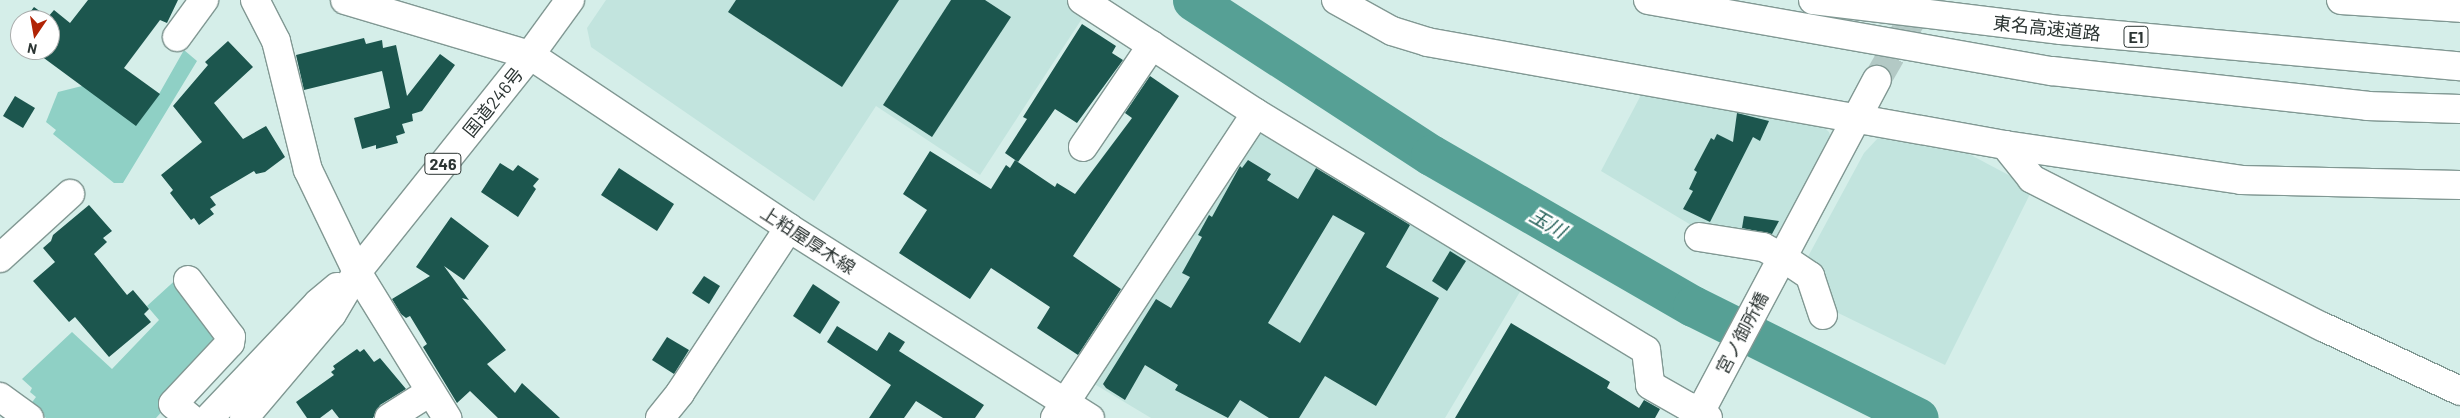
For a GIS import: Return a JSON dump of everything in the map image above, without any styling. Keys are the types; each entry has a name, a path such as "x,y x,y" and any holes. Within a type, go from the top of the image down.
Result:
{"main road":[{"path":"177,37 204,0"},
{"path":"255,0 276,41 306,166 357,272 447,418"},
{"name":"上粕屋厚木線","path":"345,0 530,55 1060,410 1090,418"},
{"name":"国道246号","path":"244,418 332,314 357,272 530,55 570,0"},
{"path":"1082,0 1256,113 1646,350 1650,385 1687,406 1703,412"},
{"path":"1336,0 1392,31 1427,42 1858,117 2005,145 2241,180 2460,185"},
{"path":"1648,0 2052,71 2367,106 2460,109"},
{"name":"東名高速道路","path":"1813,0 2061,30 2460,66"},
{"path":"2341,0 2460,8"},
{"path":"1082,147 1152,45"},
{"name":"宮ノ御所橋","path":"1703,412 1780,261 1877,80"},
{"path":"1060,410 1256,113"},
{"path":"2005,145 2032,179 2314,322 2460,391"},
{"path":"0,258 70,194"},
{"path":"660,418 680,393 789,228"},
{"path":"1699,237 1763,246 1780,261 1810,276 1823,315"},
{"name":"国道246号","path":"209,418 318,303 357,272"},
{"path":"188,280 231,337 230,343 173,404 190,418"},
{"path":"389,418 430,392"},
{"path":"0,397 29,418"}],"shaded area":[{"path":"606,0 1069,0 1087,11 980,175 876,106 814,201 591,47 587,28"},
{"path":"1641,95 1822,126 1829,132 1832,142 1773,247 1701,231 1601,171"},
{"path":"1256,126 1524,285 1445,418 1151,418 1086,379"},
{"path":"1878,138 1969,154 2033,188 1945,365 1828,308 1804,264 1864,153"}],"green space":[{"path":"184,50 197,61 123,183 114,183 53,134 56,130 46,122 58,92 82,86 159,94"},
{"path":"181,275 226,341 156,418 46,418 30,405 36,397 30,392 32,388 22,379 72,332 112,369 159,320 147,306"}],"building":[{"path":"88,0 178,0 167,23 160,20 124,68 160,94 136,126 47,60 60,60 60,15 70,23"},
{"path":"736,0 899,0 842,87 728,12"},
{"path":"951,0 985,0 1011,17 932,137 883,105"},
{"path":"1082,24 1116,46 1112,53 1123,60 1077,123 1055,109 1018,162 1005,153 1027,119 1023,117"},
{"path":"364,38 366,44 382,40 383,48 396,45 407,96 440,54 455,65 422,111 412,114 413,121 402,124 405,133 396,136 398,143 376,149 376,145 362,149 354,118 390,108 382,71 304,90 296,55"},
{"path":"228,41 253,67 214,103 243,139 266,126 285,157 265,172 256,174 254,171 210,197 216,205 210,209 214,214 199,225 194,218 191,220 170,193 173,190 161,175 202,142 173,106 208,65 205,62"},
{"path":"1150,76 1179,96 1073,256 1121,289 1078,355 1037,328 1050,307 991,268 970,299 899,253 927,210 903,194 930,151 991,189 1006,165 1010,168 1015,160 1055,187 1057,183 1075,194 1132,118 1125,113"},
{"path":"15,96 35,108 23,128 3,116"},
{"path":"1737,113 1769,121 1760,141 1753,137 1710,222 1683,209 1693,191 1689,189 1697,172 1694,170 1711,138 1714,140 1717,134 1733,142"},
{"path":"1248,160 1271,174 1267,180 1298,199 1316,168 1410,225 1386,267 1439,298 1376,406 1325,376 1299,418 1269,418 1240,400 1228,418 1175,390 1178,385 1145,365 1125,400 1103,384 1156,299 1171,308 1190,277 1182,273 1202,237 1198,235 1209,215 1212,217 1240,166 1242,168","holes":["1333,215 1365,233 1300,343 1268,323"]},
{"path":"500,163 513,171 518,165 539,179 533,186 536,189 518,217 481,192"},
{"path":"619,168 674,204 657,231 601,195"},
{"path":"89,205 112,231 103,238 107,242 94,254 127,295 133,290 149,309 144,314 151,322 109,357 75,317 69,322 33,281 55,262 43,248 51,241 53,235"},
{"path":"1744,216 1779,221 1772,234 1742,228"},
{"path":"451,217 489,246 464,280 444,266 469,300 462,298 506,350 487,364 515,393 522,383 560,418 498,418 470,391 457,403 423,347 427,344 410,316 406,318 401,314 392,299 430,276 416,267"},
{"path":"1450,251 1466,261 1447,291 1432,281"},
{"path":"704,276 720,286 709,304 692,293"},
{"path":"813,284 840,302 820,334 793,316"},
{"path":"1511,323 1610,382 1607,388 1639,408 1644,400 1660,409 1655,418 1455,418"},
{"path":"837,326 877,351 889,332 905,342 899,351 984,405 975,418 943,418 916,401 904,418 869,418 891,385 827,342"},
{"path":"667,337 689,350 674,374 652,360"},
{"path":"357,349 360,352 364,349 374,362 380,358 406,389 380,405 373,418 339,418 332,409 320,418 307,418 296,402 334,375 331,372 335,369 333,366"}],"waterway":[{"name":"玉川","path":"1193,0 1431,155 1693,306 1918,418"}],"tunnel":[{"path":"1877,80 1923,0"}]}
